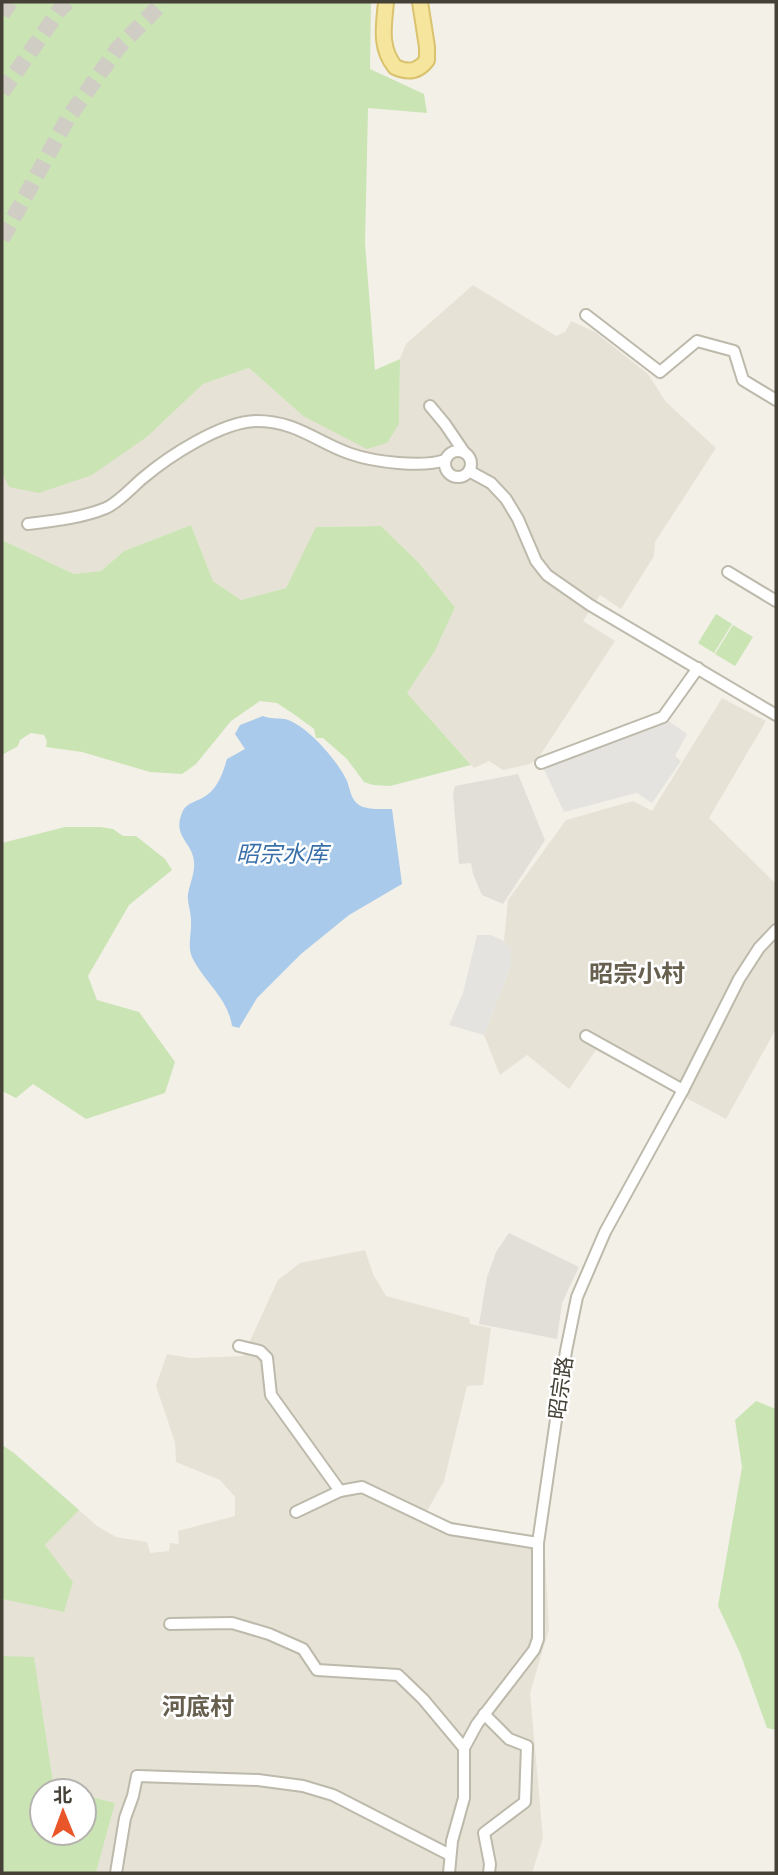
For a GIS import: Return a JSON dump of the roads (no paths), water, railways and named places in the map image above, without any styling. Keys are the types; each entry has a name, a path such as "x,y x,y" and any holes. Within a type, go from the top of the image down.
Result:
{"main road":[{"path":"386,2 385,52 395,67 410,71 417,70 427,60 420,2"}],"street":[{"path":"586,315 660,372 697,341 734,351 743,380 776,400"},
{"path":"429,464 458,477 469,471 471,463 430,406"},
{"path":"27,524 57,521 108,508 152,470 208,434 254,421 295,426 352,454 408,464 429,464 447,458 455,451 464,452"},
{"path":"447,472 450,433"},
{"path":"469,471 491,484 506,499 536,561 547,575 590,605 776,715"},
{"path":"728,572 776,601"},
{"path":"541,763 663,717 698,668"},
{"name":"昭宗路","path":"449,1873 450,1855 464,1798 464,1748 468,1737 534,1650 538,1639 538,1543 566,1351 577,1297 605,1231 683,1090 739,979 759,948 776,930"},
{"path":"586,1036 683,1090"},
{"path":"239,1346 260,1351 267,1358 271,1395 340,1491"},
{"path":"296,1512 340,1491 362,1487 450,1529 538,1543"},
{"path":"170,1624 232,1623 270,1634 303,1649 317,1670 398,1675 423,1699 464,1748"},
{"path":"484,1714 509,1739 527,1746 524,1802 484,1833 490,1864 489,1873"},
{"path":"116,1873 125,1818 137,1776 258,1780 303,1786 333,1795 450,1855"}],"water":[{"name":"昭宗水库","path":"263,716 293,722 320,744 347,781 356,803 362,807 392,809 402,884 349,915 301,954 257,998 239,1028 232,1026 221,998 192,957 188,897 194,862 181,834 180,821 186,807 215,787 227,759 245,749 235,734 240,725"}],"tunnel":[{"path":"2,14 10,2"},
{"path":"2,92 68,2"},
{"path":"2,239 68,118 118,48 163,2"}],"district":[{"name":"昭宗小村","path":"637,974"},
{"name":"河底村","path":"198,1707"}]}
